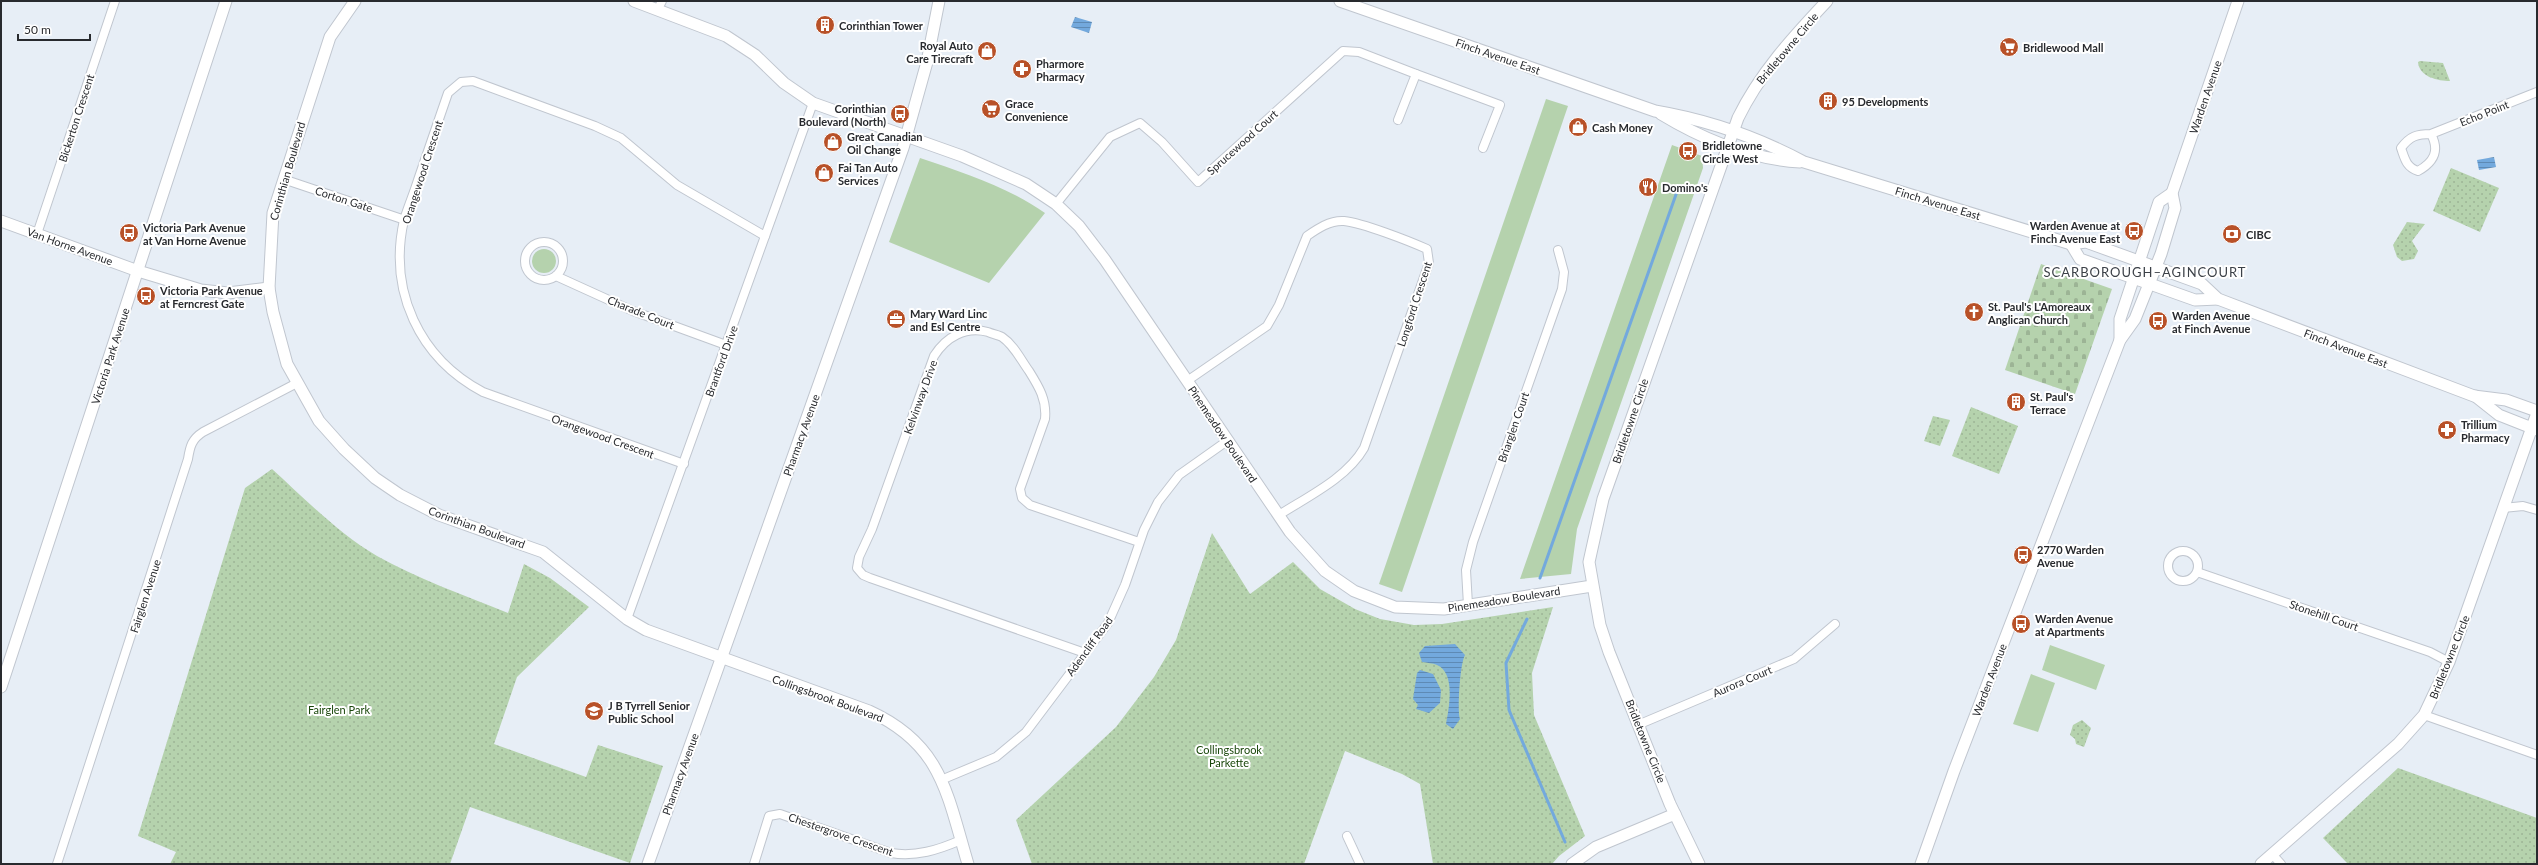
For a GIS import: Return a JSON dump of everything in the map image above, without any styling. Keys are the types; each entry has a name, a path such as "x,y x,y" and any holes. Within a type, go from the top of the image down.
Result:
{"street":[{"name":"Bickerton Crescent","path":"38,234 115,1"},
{"name":"Victoria Park Avenue","path":"1,687 226,1"},
{"name":"Corinthian Boulevard","path":"355,1 330,37 283,179 271,228 268,288 287,364 297,383 319,421 333,437 375,478 400,495 439,515 543,552 627,619 654,634 721,659"},
{"path":"634,1 660,5 726,36 754,55 784,83 813,103 907,136"},
{"name":"Pharmacy Avenue","path":"648,864 907,136 927,62 939,1"},
{"name":"Finch Avenue East","path":"1340,1 1655,111 1695,118 1733,130 1775,147 1804,162 2071,244 2086,242 2202,284 2218,299 2474,396 2506,400 2537,412"},
{"name":"Bridletowne Circle","path":"1699,864 1675,814 1640,724 1608,652 1592,586 1590,562 1603,499 1733,130 1749,96 1767,69 1827,1"},
{"name":"Warden Avenue","path":"1921,864 1957,764 2120,340 2136,319 2175,208 2172,193 2238,1"},
{"name":"Sprucewood Court","path":"1056,204 1110,137 1140,123 1162,142 1198,182 1343,51 1359,52 1500,105 1482,148"},
{"path":"1398,120 1416,74"},
{"name":"Orangewood Crescent","path":"684,464 482,392 454,374 425,342 409,311 401,280 401,245 404,220 448,93 461,82 473,81 595,126 621,138 677,185 765,236"},
{"name":"Echo Point","path":"2431,134 2436,144 2436,154 2428,165 2418,171 2412,169 2406,164 2401,148 2409,137 2431,134 2537,92"},
{"name":"Brantford Drive","path":"627,619 813,103"},
{"name":"Finch Avenue East","path":"1655,111 1691,132 1726,147 1779,161 1804,162"},
{"name":"Pinemeadow Boulevard","path":"907,136 1011,176 1056,204 1079,226 1099,251 1290,532 1325,571 1368,598 1395,607 1413,610 1444,609 1592,586"},
{"name":"Corton Gate","path":"283,179 404,220"},
{"name":"Warden Avenue","path":"2120,340 2120,320 2158,202 2172,193"},
{"name":"Van Horne Avenue","path":"1,221 138,271 201,290 228,293 268,288"},
{"name":"Longford Crescent","path":"1187,381 1267,326 1279,305 1307,236 1315,230 1328,224 1343,221 1427,249 1429,263 1364,448 1359,457 1339,476 1279,515"},
{"name":"Charade Court","path":"556,276 560,271 563,260 558,249 548,243 542,243 531,248 526,260 528,272 533,276 545,280 556,276 633,311 726,345"},
{"name":"Finch Avenue East","path":"2071,244 2080,259 2195,300 2218,299"},
{"name":"Briarglen Court","path":"1468,605 1466,570 1473,542 1562,289 1564,272 1558,250"},
{"name":"Kelvinway Drive","path":"1085,653 863,576 857,568 859,557 872,529 934,356 941,345 954,335 971,330 978,330 1002,337 1017,353 1042,391 1046,409 1045,419 1020,489 1022,498 1030,505 1139,542"},
{"name":"Fairglen Avenue","path":"57,864 188,459 190,445 194,438 203,432 297,383"},
{"name":"Finch Avenue East","path":"2474,396 2499,415 2534,429"},
{"name":"Bridletowne Circle","path":"2261,864 2398,744 2424,715 2449,662 2503,508 2534,429 2537,412"},
{"name":"Adencliff Road","path":"941,780 996,758 1019,740 1108,622 1125,585 1139,542 1158,502 1180,475 1227,441"},
{"path":"2503,508 2523,506 2537,510"},
{"name":"Stonehill Court","path":"2197,572 2430,652 2449,662"},
{"name":"Aurora Court","path":"1640,724 1794,659 1835,624"},
{"name":"Collingsbrook Boulevard","path":"721,659 883,717 900,727 923,748 941,780 968,864"},
{"path":"2424,715 2537,755"},
{"name":"Chestergrove Crescent","path":"754,864 769,816 780,814 891,853 905,855 918,854 961,840"},
{"path":"1572,864 1596,847 1675,814"},
{"path":"1347,836 1360,864"},
{"path":"2272,854 2281,864"}],"green space":[{"path":"2418,62 2443,63 2450,81 2435,79 2425,75 2419,67"},
{"path":"1546,99 1568,106 1402,592 1379,584"},
{"path":"1672,145 1702,156 1703,168 1577,529 1571,574 1520,579"},
{"path":"920,158 969,175 1000,188 1045,213 989,283 889,242"},
{"path":"2451,168 2499,188 2480,232 2433,211"},
{"path":"2407,222 2425,224 2412,241 2418,251 2414,259 2402,261 2397,257 2393,245"},
{"path":"544,249 553,252 556,261 553,270 544,273 535,270 532,261 535,252"},
{"path":"2041,264 2112,289 2075,394 2005,370"},
{"path":"1971,407 2018,426 1999,474 1952,456"},
{"path":"1933,416 1950,420 1940,446 1924,441"},
{"name":"Fairglen Park","path":"272,469 322,515 349,537 377,556 425,579 508,613 524,564 550,578 589,607 517,677 494,744 586,777 598,745 663,766 630,863 470,807 450,864 170,864 176,852 138,836 245,488"},
{"name":"Collingsbrook Parkette","path":"1212,533 1250,594 1293,562 1320,589 1355,609 1380,619 1414,625 1442,624 1553,607 1532,673 1534,715 1585,836 1559,856 1552,864 1433,864 1420,784 1402,774 1345,751 1304,864 1032,864 1016,820 1116,727 1154,677 1176,640"},
{"path":"2050,645 2105,665 2096,690 2042,670"},
{"path":"2031,674 2055,683 2038,732 2013,724"},
{"path":"2082,720 2091,728 2084,747 2076,744 2075,739 2070,735 2073,725"},
{"path":"2398,768 2537,818 2537,864 2348,864 2323,838"}],"water":[{"path":"1075,17 1092,22 1089,33 1071,27"},
{"path":"2494,157 2496,167 2479,170 2477,160"},
{"path":"1455,644 1465,655 1463,660 1460,687 1460,719 1453,729 1446,724 1449,710 1450,692 1447,675 1443,669 1437,665 1422,662 1419,653 1425,646"},
{"path":"1420,670 1433,674 1441,690 1440,703 1429,713 1416,709 1418,705 1413,699 1417,673"}],"waterway":[{"path":"1540,578 1679,186"},
{"path":"1527,619 1506,663 1509,710 1565,842"}],"place":[{"name":"Corinthian Tower","path":"825,25"},
{"name":"Bridlewood Mall","path":"2009,47"},
{"name":"Royal Auto Care Tirecraft","path":"987,51"},
{"name":"Pharmore Pharmacy","path":"1022,69"},
{"name":"95 Developments","path":"1828,101"},
{"name":"Grace Convenience","path":"991,109"},
{"name":"Corinthian Boulevard (North)","path":"900,114"},
{"name":"Cash Money","path":"1578,127"},
{"name":"Great Canadian Oil Change","path":"833,142"},
{"name":"Bridletowne Circle West","path":"1688,151"},
{"name":"Fai Tan Auto Services","path":"824,173"},
{"name":"Domino's","path":"1648,187"},
{"name":"Warden Avenue at Finch Avenue East","path":"2134,231"},
{"name":"Victoria Park Avenue at Van Horne Avenue","path":"129,233"},
{"name":"CIBC","path":"2232,234"},
{"name":"Victoria Park Avenue at Ferncrest Gate","path":"146,296"},
{"name":"St. Paul's L'Amoreaux Anglican Church","path":"1974,312"},
{"name":"Mary Ward Linc and Esl Centre","path":"896,319"},
{"name":"Warden Avenue at Finch Avenue","path":"2158,321"},
{"name":"St. Paul's Terrace","path":"2016,402"},
{"name":"Trillium Pharmacy","path":"2447,430"},
{"name":"2770 Warden Avenue","path":"2023,555"},
{"name":"Warden Avenue at Apartments","path":"2021,624"},
{"name":"J B Tyrrell Senior Public School","path":"594,711"}],"district":[{"name":"SCARBOROUGH–AGINCOURT","path":"2145,272"}]}
